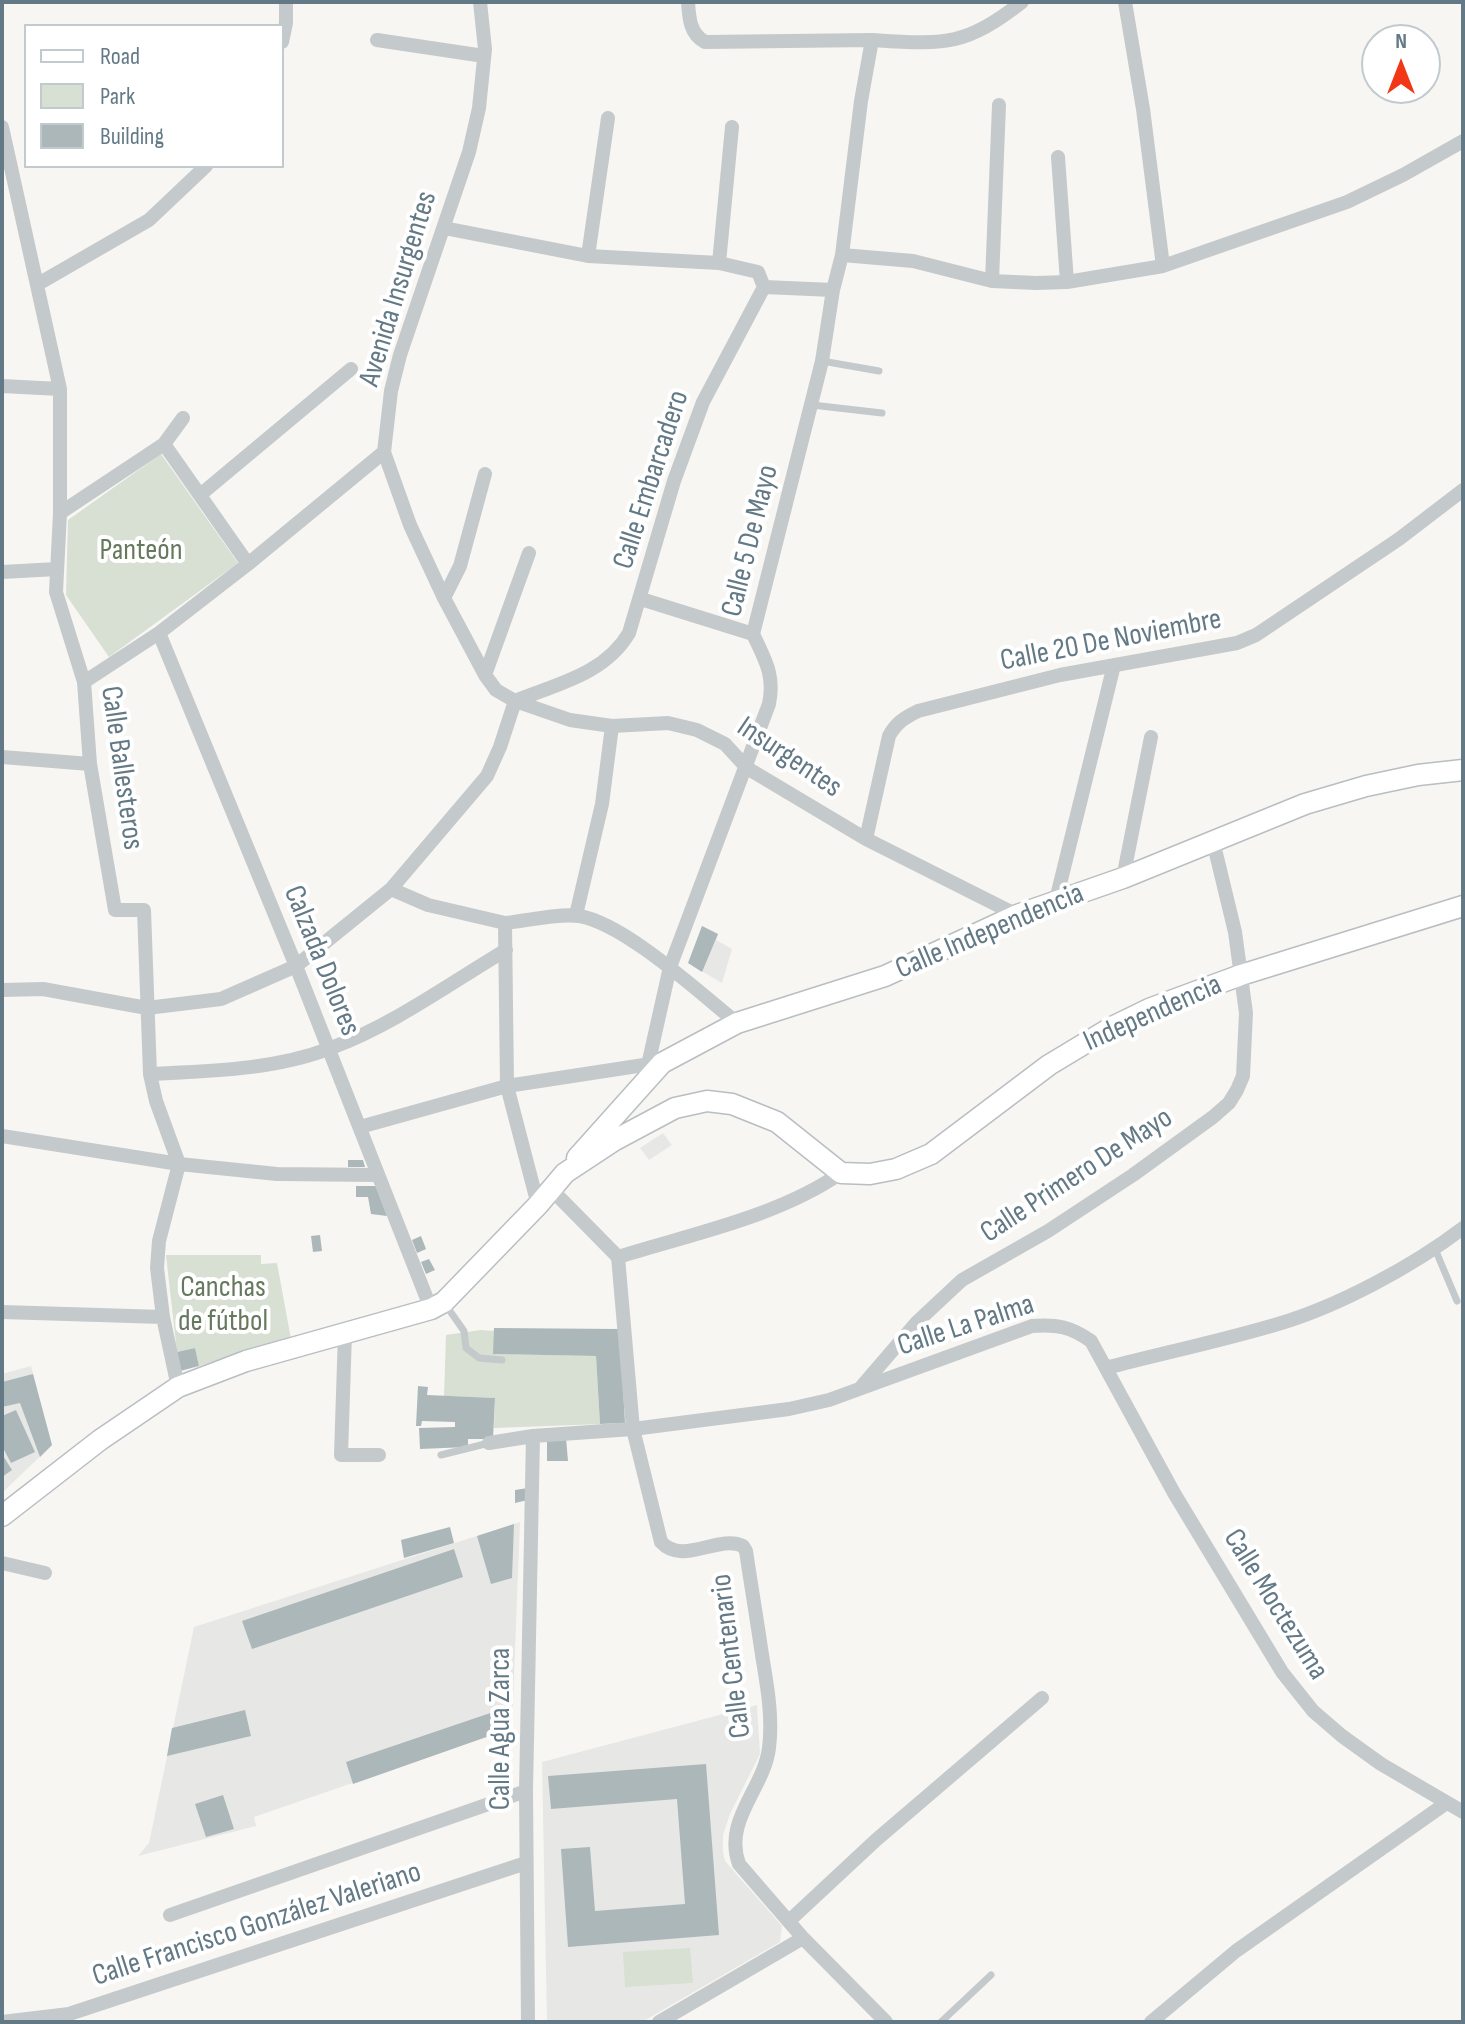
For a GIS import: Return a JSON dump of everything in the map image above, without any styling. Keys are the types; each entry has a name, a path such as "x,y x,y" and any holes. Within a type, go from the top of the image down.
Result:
{"street":[{"path":"284,32 286,2"},
{"name":"Avenida Insurgentes","path":"480,2 484,56 479,108 469,152 400,355 391,391 384,452 410,525 444,598 485,675 496,690 515,701"},
{"path":"688,2 692,28 697,37 705,42 872,40 939,44 985,29 1022,2"},
{"path":"1125,2 1143,109 1163,266"},
{"path":"377,40 484,56"},
{"name":"Calle 5 De Mayo","path":"655,1064 670,967 769,704 773,685 753,634 822,361 842,255 872,40"},
{"path":"992,281 999,105"},
{"path":"588,256 608,118"},
{"name":"Calle Ballesteros","path":"2,127 60,389 60,513 56,592 84,682 90,764 115,910 144,910 150,1074 156,1101 179,1164"},
{"path":"719,263 732,127"},
{"path":"842,255 913,261 992,281 1036,283 1067,282 1163,266 1347,202 1463,141"},
{"path":"1058,157 1067,282"},
{"path":"38,284 149,220 204,168"},
{"path":"444,228 588,256 719,263 758,272 764,287 833,290"},
{"name":"Calle Embarcadero","path":"515,701 596,668 621,647 641,599 674,481 703,402 764,287"},
{"path":"200,495 351,369"},
{"path":"2,386 60,389"},
{"path":"60,513 164,444 183,418"},
{"path":"164,444 248,564"},
{"path":"84,682 159,633 384,452"},
{"path":"444,598 460,566 485,474"},
{"name":"Calle 20 De Noviembre","path":"866,839 889,736 894,726 903,719 918,711 1041,679 1218,649 1256,635 1399,539 1463,490"},
{"path":"485,675 529,553"},
{"path":"2,572 57,569"},
{"path":"641,599 753,634"},
{"name":"Calzada Dolores","path":"159,633 296,966 377,1175 438,1306"},
{"path":"1056,900 1114,665"},
{"path":"2,990 43,989 147,1008 221,999 296,966 391,889 487,776 515,701"},
{"name":"Insurgentes","path":"515,701 578,722 612,726 668,723 697,730 725,744 747,768 866,839 1017,915"},
{"path":"576,915 602,804 612,726"},
{"path":"1123,878 1151,737"},
{"path":"2,757 90,764"},
{"name":"Calle Independencia","path":"438,1306 545,1198 655,1064 737,1023 885,976 1017,915 1123,878 1305,804 1366,786 1463,770"},
{"name":"Calle Primero De Mayo","path":"862,1386 917,1322 962,1280 1060,1223 1185,1139 1229,1103 1243,1076 1246,1013 1235,932 1213,841"},
{"path":"391,889 428,905 505,923 576,915 598,921 670,967 737,1023"},
{"name":"Independencia","path":"841,1173 870,1174 896,1169 931,1154 1039,1072 1112,1027 1178,997 1463,906"},
{"path":"505,923 507,1086 545,1198 618,1257 633,1429"},
{"path":"150,1074 269,1064 328,1049 368,1033 506,950"},
{"path":"360,1127 507,1086 655,1064"},
{"name":"Calle Independencia","path":"565,1173 648,1121 675,1108 707,1101 732,1104 777,1122 841,1173"},
{"path":"2,1136 179,1164 277,1174 377,1175"},
{"path":"178,1387 163,1317 157,1268 159,1241 179,1164"},
{"path":"618,1257 779,1206 817,1190 841,1173"},
{"path":"1106,1368 1281,1323 1340,1300 1435,1249 1463,1228"},
{"path":"2,1516 100,1440 178,1387 246,1361 438,1306"},
{"path":"2,1312 163,1317"},
{"name":"Calle La Palma","path":"489,1443 789,1409 829,1400 1032,1326 1051,1324 1071,1327 1091,1341 1106,1368"},
{"path":"345,1333 341,1455 379,1455"},
{"name":"Calle Moctezuma","path":"1106,1368 1174,1493 1282,1672 1313,1711 1381,1764 1463,1812"},
{"name":"Calle Centenario","path":"633,1429 661,1542 673,1550 686,1551 733,1543 743,1546 746,1551 769,1706 770,1743 768,1756 739,1820 735,1851 739,1864 803,1938 886,2022"},
{"name":"Calle Agua Zarca","path":"528,2022 526,1791 533,1436"},
{"path":"2,1563 45,1573"},
{"path":"789,1921 876,1840 1042,1698"},
{"path":"170,1915 526,1791"},
{"path":"1151,2022 1236,1951 1445,1804"},
{"name":"Calle Francisco González Valeriano","path":"2,2022 69,2014 526,1863"},
{"path":"659,2022 803,1938"}],"lane":[{"path":"822,361 879,371"},
{"path":"812,405 882,413"},
{"path":"1435,1249 1457,1301"},
{"path":"438,1306 464,1331 466,1348 479,1358 502,1360"},
{"path":"441,1455 489,1443"},
{"path":"941,2022 991,1975"}],"shaded area":[{"path":"702,926 718,934 716,940 732,949 722,983 688,963"},
{"path":"663,1133 672,1145 649,1160 640,1148"},
{"path":"31,1366 52,1445 3,1492 2,1374"},
{"path":"520,1522 512,1728 254,1817 256,1826 138,1856 149,1843 194,1627"},
{"path":"757,1705 760,1754 730,1814 723,1835 723,1852 725,1861 782,1926 780,1942 642,2022 547,2022 542,1762"}],"green space":[{"name":"Panteón","path":"161,454 238,563 109,657 66,595 68,520"},
{"name":"Canchas de fútbol","path":"166,1255 261,1255 261,1264 277,1263 291,1339 199,1366 195,1348 177,1352"},
{"path":"494,1331 494,1354 596,1356 600,1424 494,1428 495,1398 444,1396 446,1335"},
{"path":"690,1948 693,1983 625,1987 623,1952"}],"building":[{"path":"702,926 718,934 702,972 688,963"},
{"path":"348,1160 363,1160 365,1167 348,1167"},
{"path":"356,1186 376,1186 387,1216 371,1214 368,1197 356,1197"},
{"path":"320,1235 322,1251 313,1252 311,1236"},
{"path":"421,1236 426,1249 417,1253 412,1240"},
{"path":"429,1259 435,1270 426,1274 421,1262"},
{"path":"494,1328 620,1329 625,1423 600,1424 596,1356 493,1354"},
{"path":"195,1348 199,1366 180,1371 177,1352"},
{"path":"33,1374 52,1445 40,1457 20,1403 2,1407 2,1382"},
{"path":"418,1386 428,1387 427,1395 495,1398 493,1439 468,1439 468,1447 420,1449 419,1428 455,1427 455,1422 422,1421 421,1426 416,1426"},
{"path":"16,1410 35,1452 11,1463 2,1446 2,1416"},
{"path":"566,1438 568,1461 547,1461 547,1439"},
{"path":"2,1454 12,1470 2,1477"},
{"path":"528,1488 528,1500 515,1503 515,1490"},
{"path":"514,1524 512,1578 491,1584 477,1536"},
{"path":"450,1527 454,1543 404,1558 401,1540"},
{"path":"454,1549 463,1577 252,1649 242,1621"},
{"path":"505,1708 512,1728 353,1784 346,1762"},
{"path":"245,1710 251,1736 167,1756 172,1728"},
{"path":"706,1764 719,1935 568,1947 561,1849 590,1847 595,1911 685,1904 677,1799 551,1809 548,1776"},
{"path":"223,1795 234,1829 206,1837 195,1804"}]}
